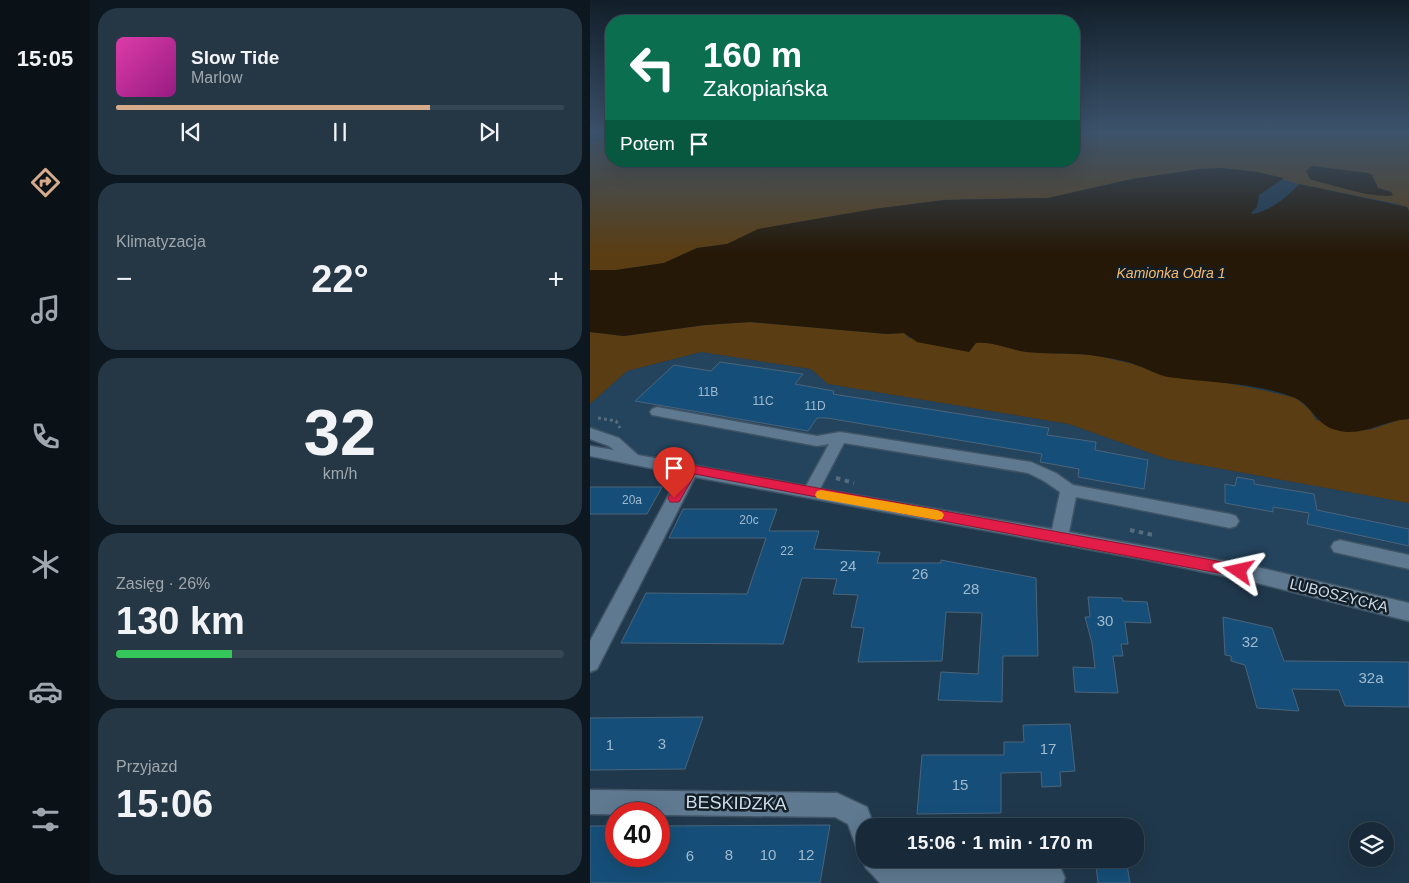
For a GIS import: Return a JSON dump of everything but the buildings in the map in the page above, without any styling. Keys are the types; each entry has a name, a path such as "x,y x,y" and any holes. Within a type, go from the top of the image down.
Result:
{"street":[{"path":"657,412 817,441 840,437 1031,468 1050,477 1069,490 1230,521"},
{"path":"590,433 614,442 633,458"},
{"path":"810,492 840,437"},
{"name":"LUBOSZYCKA","path":"590,451 1239,571 1409,612"},
{"path":"590,662 684,480 692,469"},
{"path":"1059,537 1069,490"},
{"path":"1340,547 1409,562"},
{"name":"BESKIDZKA","path":"590,802 837,805 859,818"},
{"path":"884,868 898,882 1052,878"}],"shaded area":[{"path":"590,172 1178,172 1132,179 1048,198 944,200 874,209 776,226 727,244 697,248 664,263 616,270 590,270"},
{"path":"1258,172 1311,172 1310,179 1387,196 1391,192 1378,188 1372,175 1353,172 1409,172 1409,211 1407,207 1398,204 1299,184"},
{"path":"750,322 887,334 904,333 909,338 985,342 1027,352 1094,355 1133,364 1166,376 1216,381 1296,398 1310,410 1316,420 1369,430 1399,420 1409,419 1409,503 1167,459 1069,424 828,384 811,369 701,352 627,371 590,404 590,332 624,336 705,325"},
{"path":"701,352 811,369 829,384 1069,424 1167,459 1409,503 1409,612 1332,593 633,458 590,433 590,404 627,371"}],"water":[{"name":"Kamionka Odra 1","path":"1178,172 1258,172 1284,178 1259,195 1257,207 1251,213 1253,214 1266,210 1278,203 1299,184 1407,207 1409,211 1409,419 1390,422 1355,432 1346,432 1336,430 1324,424 1301,401 1265,389 1168,377 1127,362 1087,355 1027,352 995,344 982,343 976,343 969,352 917,342 904,333 887,334 750,322 705,325 624,336 590,332 590,270 616,270 664,263 697,248 727,244 758,229 874,209 944,200 1048,198 1132,179"},
{"path":"1307,172 1368,173 1372,175 1378,188 1391,192 1393,195 1365,193 1310,179"}],"slow traffic":[{"path":"821,495 937,515"}],"route":[{"path":"674,498 692,469 1239,571"}]}
